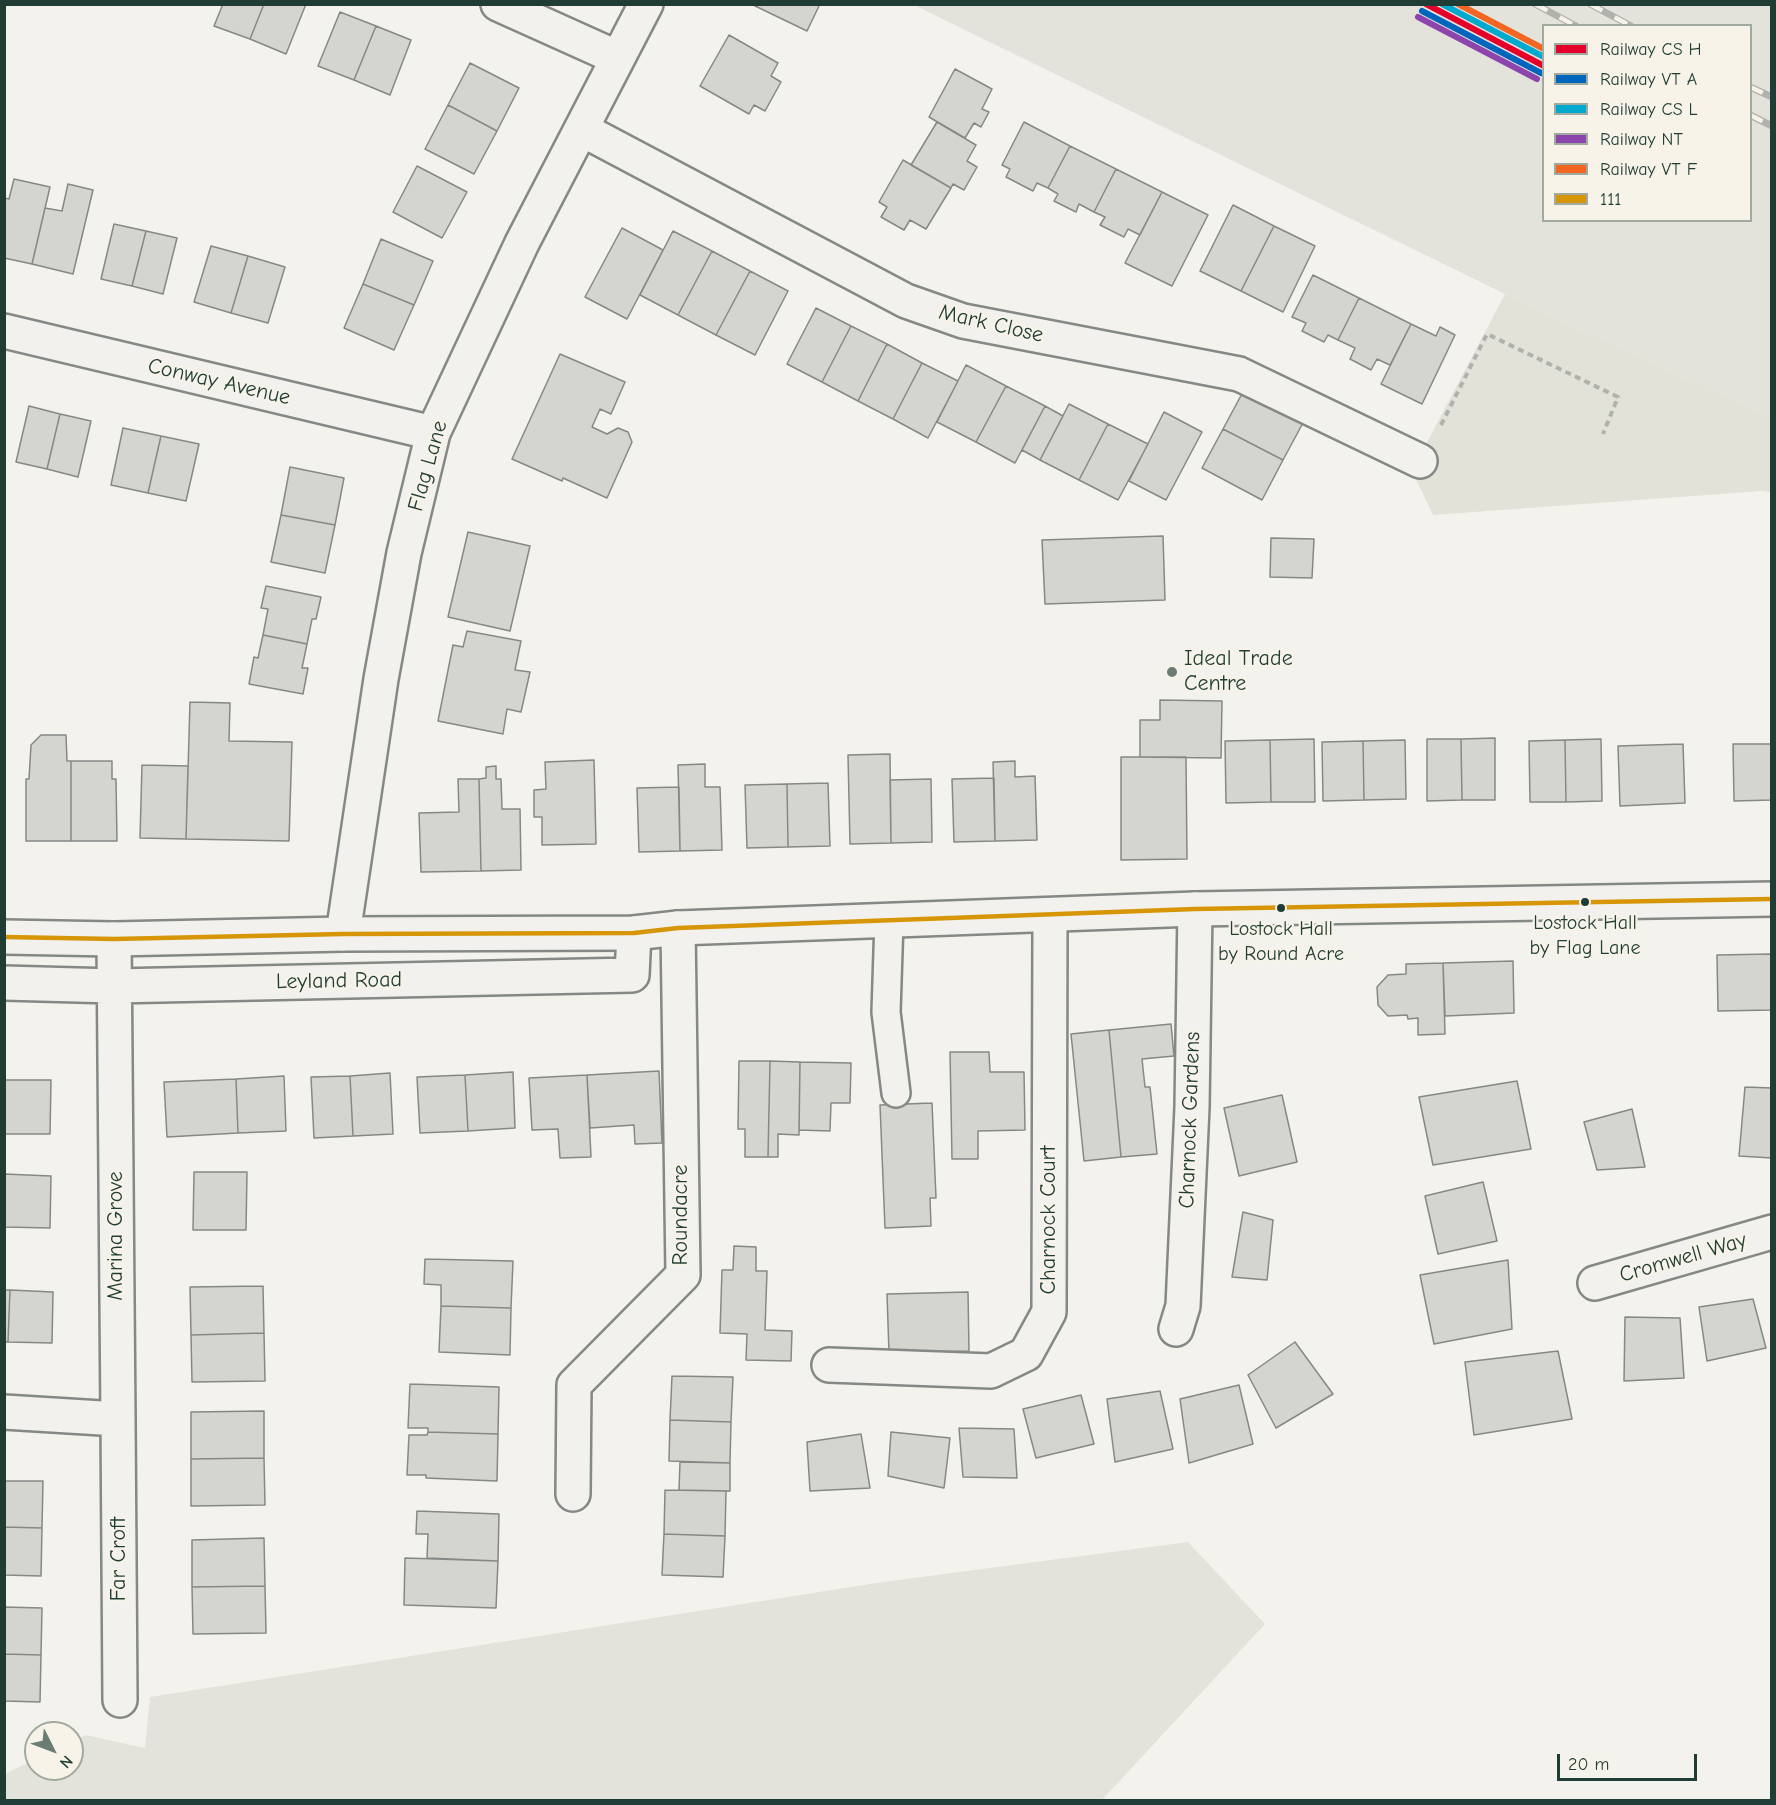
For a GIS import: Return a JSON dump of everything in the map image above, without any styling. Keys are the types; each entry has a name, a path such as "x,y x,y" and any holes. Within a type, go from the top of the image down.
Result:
{"street":[{"path":"498,4 618,58"},
{"name":"Flag Lane","path":"343,934 381,679 404,553 433,433 522,243 646,4"},
{"name":"Mark Close","path":"583,129 906,302 963,321 1239,374 1420,461"},
{"name":"Conway Avenue","path":"4,331 433,433"},
{"name":"Leyland Road","path":"4,937 114,939 343,934 634,933 678,928 1195,909 1772,899"},
{"name":"Charnock Gardens","path":"1176,1329 1183,1306 1192,1107 1195,909"},
{"name":"Charnock Court","path":"829,1365 991,1371 1026,1354 1049,1312 1050,915"},
{"name":"Roundacre","path":"573,1494 574,1385 682,1275 678,928"},
{"name":"Leyland Road","path":"4,984 114,986 632,975 634,933"},
{"name":"Marina Grove","path":"114,939 118,1419"},
{"name":"Cromwell Way","path":"1595,1283 1772,1232"},
{"path":"4,1412 118,1419"},
{"name":"Far Croft","path":"118,1419 120,1700"}],"lane":[{"path":"889,921 886,1012 896,1093"}],"path":[{"path":"1420,461 1431,445 1487,334 1618,397 1603,434"}],"shaded area":[{"path":"914,5 1771,5 1771,417 1505,294"},
{"path":"1505,294 1771,417 1771,492 1433,515 1412,471"},
{"path":"1188,1542 1265,1624 1102,1800 5,1800 5,1774 24,1765 24,1781 84,1781 84,1736 86,1735 145,1748 150,1697 883,1582"}],"building":[{"path":"223,4 264,4 250,39 214,26"},
{"path":"264,4 306,4 286,54 250,39"},
{"path":"751,4 820,4 807,31"},
{"path":"340,12 376,26 354,80 318,66"},
{"path":"376,26 411,40 390,95 354,80"},
{"path":"729,35 778,63 771,76 781,82 765,111 754,105 749,114 700,86"},
{"path":"470,63 519,88 497,131 448,105"},
{"path":"955,69 992,89 982,109 989,112 981,127 974,123 965,138 929,117"},
{"path":"448,105 497,131 474,174 425,149"},
{"path":"937,122 976,145 967,161 977,167 964,190 953,184 951,188 911,165"},
{"path":"1024,122 1070,146 1048,188 1037,183 1033,191 1006,177 1010,169 1002,165"},
{"path":"1070,146 1116,169 1094,212 1079,204 1076,212 1054,201 1058,194 1048,188"},
{"path":"903,160 951,188 926,229 910,220 904,230 881,217 887,207 879,202"},
{"path":"417,166 467,192 442,238 393,212"},
{"path":"1116,169 1162,192 1140,235 1128,229 1124,237 1100,225 1105,217 1094,212"},
{"path":"14,179 50,187 32,264 4,258 4,198 9,199"},
{"path":"68,184 93,190 73,274 32,264 45,208 62,211"},
{"path":"1162,192 1208,215 1172,286 1125,263"},
{"path":"1233,205 1274,226 1241,291 1200,271"},
{"path":"114,224 146,231 132,286 101,279"},
{"path":"1274,226 1315,246 1283,312 1241,291"},
{"path":"622,228 663,250 627,319 585,297"},
{"path":"146,231 177,238 163,294 132,286"},
{"path":"673,231 712,251 678,315 640,295"},
{"path":"381,239 433,261 414,305 363,284"},
{"path":"211,246 248,256 231,313 194,302"},
{"path":"712,251 750,271 716,335 678,315"},
{"path":"248,256 285,267 268,323 231,313"},
{"path":"750,271 788,291 755,355 716,335"},
{"path":"1313,275 1359,298 1338,340 1328,335 1324,342 1302,331 1306,323 1292,317"},
{"path":"363,284 414,305 394,350 344,328"},
{"path":"1359,298 1411,324 1390,365 1377,359 1371,370 1350,359 1355,348 1338,340"},
{"path":"816,308 851,326 822,382 787,364"},
{"path":"1411,324 1436,336 1440,327 1455,335 1422,404 1381,384"},
{"path":"851,326 887,344 858,401 822,382"},
{"path":"887,344 922,363 893,419 858,401"},
{"path":"560,354 625,382 611,414 600,409 592,427 607,434 618,428 628,432 632,442 607,498 512,459"},
{"path":"922,363 958,381 928,438 893,419"},
{"path":"966,365 1006,386 976,442 937,422"},
{"path":"1006,386 1045,406 1015,463 976,442"},
{"path":"1244,390 1304,421 1283,460 1223,429"},
{"path":"1069,404 1108,424 1079,480 1040,460"},
{"path":"29,406 60,414 47,469 16,462"},
{"path":"1045,406 1063,416 1040,460 1022,450"},
{"path":"1164,412 1202,432 1166,500 1129,481"},
{"path":"60,414 91,421 78,477 47,469"},
{"path":"1108,424 1148,444 1118,500 1079,480"},
{"path":"123,428 161,436 148,493 111,485"},
{"path":"1223,429 1283,460 1262,500 1202,468"},
{"path":"161,436 199,444 186,501 148,493"},
{"path":"290,467 344,478 335,525 281,515"},
{"path":"281,515 335,525 325,573 271,562"},
{"path":"468,532 530,546 510,631 448,617"},
{"path":"1163,536 1165,600 1045,604 1042,540"},
{"path":"1271,538 1314,539 1312,578 1270,577"},
{"path":"266,586 321,597 316,619 312,619 307,644 263,635 268,609 261,608"},
{"path":"467,631 521,641 515,670 530,672 521,712 507,709 503,734 438,721 453,645 463,647"},
{"path":"263,635 307,644 302,668 308,668 303,694 249,684 254,657 258,658"},
{"path":"1160,700 1222,701 1221,758 1140,757 1140,720 1160,720"},
{"path":"190,702 230,703 229,741 292,742 289,841 186,839"},
{"path":"41,735 66,735 67,761 71,761 71,841 26,841 26,779 29,779 31,745"},
{"path":"1495,738 1495,800 1462,800 1461,739"},
{"path":"1314,739 1315,802 1271,802 1270,740"},
{"path":"1427,739 1461,739 1462,800 1427,801"},
{"path":"1601,739 1602,801 1566,802 1565,740"},
{"path":"1270,740 1271,802 1226,803 1225,741"},
{"path":"1405,740 1406,799 1364,800 1363,741"},
{"path":"1565,740 1566,802 1530,802 1529,741"},
{"path":"1363,741 1364,800 1323,801 1322,742"},
{"path":"1683,744 1685,803 1620,806 1618,746"},
{"path":"1733,744 1772,744 1772,800 1734,801"},
{"path":"890,754 891,843 850,844 848,755"},
{"path":"1121,757 1186,757 1187,859 1121,860"},
{"path":"594,760 596,844 542,845 542,817 534,817 534,790 546,789 545,762"},
{"path":"71,761 112,761 112,779 116,779 117,841 71,841"},
{"path":"1015,761 1015,777 1035,776 1037,840 995,841 993,762"},
{"path":"705,764 705,787 720,787 722,850 680,851 678,765"},
{"path":"142,765 188,766 186,839 140,838"},
{"path":"496,766 496,779 501,779 502,809 520,809 521,870 481,871 479,779 486,778 486,767"},
{"path":"994,778 995,841 954,842 952,779"},
{"path":"458,779 479,779 481,871 421,872 419,813 459,812"},
{"path":"931,779 932,842 891,843 890,780"},
{"path":"828,783 830,846 788,847 787,784"},
{"path":"787,784 788,847 747,848 745,785"},
{"path":"679,787 680,851 639,852 637,788"},
{"path":"1772,954 1772,1010 1718,1011 1717,955"},
{"path":"1513,961 1514,1013 1445,1016 1443,963"},
{"path":"1443,963 1445,1034 1418,1035 1418,1018 1408,1019 1407,1015 1388,1016 1378,1005 1377,987 1388,975 1406,974 1406,964"},
{"path":"1171,1024 1174,1056 1142,1059 1145,1087 1150,1087 1157,1154 1121,1157 1109,1030"},
{"path":"1109,1030 1121,1157 1084,1161 1071,1034"},
{"path":"950,1052 989,1052 990,1072 1024,1072 1025,1130 978,1131 978,1159 952,1159"},
{"path":"739,1061 770,1061 768,1157 745,1157 745,1129 738,1129"},
{"path":"770,1061 800,1062 799,1135 778,1134 778,1157 768,1157"},
{"path":"800,1062 851,1063 850,1103 831,1103 830,1131 799,1130"},
{"path":"659,1071 662,1143 635,1144 634,1125 590,1128 587,1075"},
{"path":"513,1072 515,1128 468,1131 465,1075"},
{"path":"390,1073 393,1134 353,1136 350,1076"},
{"path":"465,1075 468,1131 420,1133 417,1077"},
{"path":"587,1075 591,1157 560,1158 558,1129 532,1130 529,1078"},
{"path":"284,1076 286,1131 238,1133 236,1079"},
{"path":"350,1076 353,1136 314,1138 311,1077"},
{"path":"236,1079 238,1133 167,1137 164,1082"},
{"path":"4,1080 51,1080 50,1134 4,1134"},
{"path":"1517,1081 1531,1149 1433,1165 1419,1097"},
{"path":"1745,1087 1772,1088 1772,1158 1739,1156"},
{"path":"1282,1095 1297,1162 1239,1176 1224,1108"},
{"path":"932,1103 936,1198 930,1198 931,1226 885,1228 880,1105"},
{"path":"1632,1109 1645,1167 1597,1170 1584,1122"},
{"path":"194,1172 247,1172 246,1230 193,1230"},
{"path":"4,1174 51,1176 50,1228 4,1227"},
{"path":"1483,1182 1497,1241 1438,1254 1425,1196"},
{"path":"1243,1212 1273,1220 1267,1280 1232,1277"},
{"path":"734,1246 756,1247 756,1271 767,1271 765,1330 792,1331 791,1361 746,1360 747,1334 720,1333 722,1270 733,1270"},
{"path":"425,1259 513,1261 511,1308 441,1306 441,1285 424,1284"},
{"path":"1508,1260 1512,1329 1434,1344 1420,1275"},
{"path":"263,1286 264,1333 191,1335 190,1287"},
{"path":"4,1290 10,1290 8,1342 4,1342"},
{"path":"10,1290 53,1292 52,1343 8,1342"},
{"path":"968,1292 969,1351 889,1353 887,1294"},
{"path":"1753,1299 1766,1348 1707,1361 1699,1307"},
{"path":"441,1306 511,1308 510,1355 439,1352"},
{"path":"1625,1317 1680,1318 1684,1378 1624,1381"},
{"path":"264,1333 265,1381 192,1382 191,1335"},
{"path":"1295,1342 1333,1394 1276,1428 1248,1375"},
{"path":"1558,1351 1572,1419 1474,1435 1465,1362"},
{"path":"672,1376 733,1377 731,1422 670,1420"},
{"path":"410,1384 499,1387 498,1434 428,1432 428,1428 408,1428"},
{"path":"1239,1385 1253,1444 1189,1463 1180,1399"},
{"path":"1160,1391 1173,1449 1115,1462 1107,1399"},
{"path":"1081,1395 1094,1444 1036,1458 1023,1409"},
{"path":"264,1411 264,1458 191,1459 191,1412"},
{"path":"670,1420 731,1422 730,1463 669,1461"},
{"path":"959,1428 1014,1429 1017,1478 963,1477"},
{"path":"428,1432 498,1434 497,1481 407,1475 409,1435 427,1435"},
{"path":"891,1432 950,1438 944,1488 888,1476"},
{"path":"861,1434 870,1488 810,1491 807,1442"},
{"path":"264,1458 265,1505 191,1506 191,1459"},
{"path":"680,1462 730,1463 730,1491 679,1490"},
{"path":"4,1481 43,1481 42,1528 4,1527"},
{"path":"665,1490 726,1491 725,1536 664,1534"},
{"path":"417,1511 499,1514 498,1561 427,1558 428,1534 416,1534"},
{"path":"4,1527 42,1528 41,1576 4,1575"},
{"path":"664,1534 725,1536 723,1577 662,1575"},
{"path":"264,1538 265,1586 192,1587 192,1540"},
{"path":"405,1558 498,1561 496,1608 404,1605"},
{"path":"265,1586 266,1633 193,1634 192,1587"},
{"path":"4,1607 42,1608 41,1655 4,1654"},
{"path":"4,1654 41,1655 40,1702 4,1701"}],"railway":[{"path":"1535,4 1572,24"},
{"path":"1590,4 1627,24"},
{"path":"1752,88 1772,97"},
{"path":"1752,116 1772,126"}],"transit line":[{"path":"1426,4 1542,65"},
{"path":"1442,4 1542,56"},
{"path":"1458,4 1542,48"},
{"path":"1422,11 1541,73"},
{"name":"111","path":"4,937 114,939 343,934 634,933 678,928 1195,909 1772,899"}],"rail line":[{"name":"NT","path":"1418,17 1537,79"}],"place":[{"name":"Ideal Trade Centre","path":"1172,672"},
{"name":"Lostock Hall by Flag Lane","path":"1585,902"},
{"name":"Lostock Hall by Round Acre","path":"1281,908"}]}
